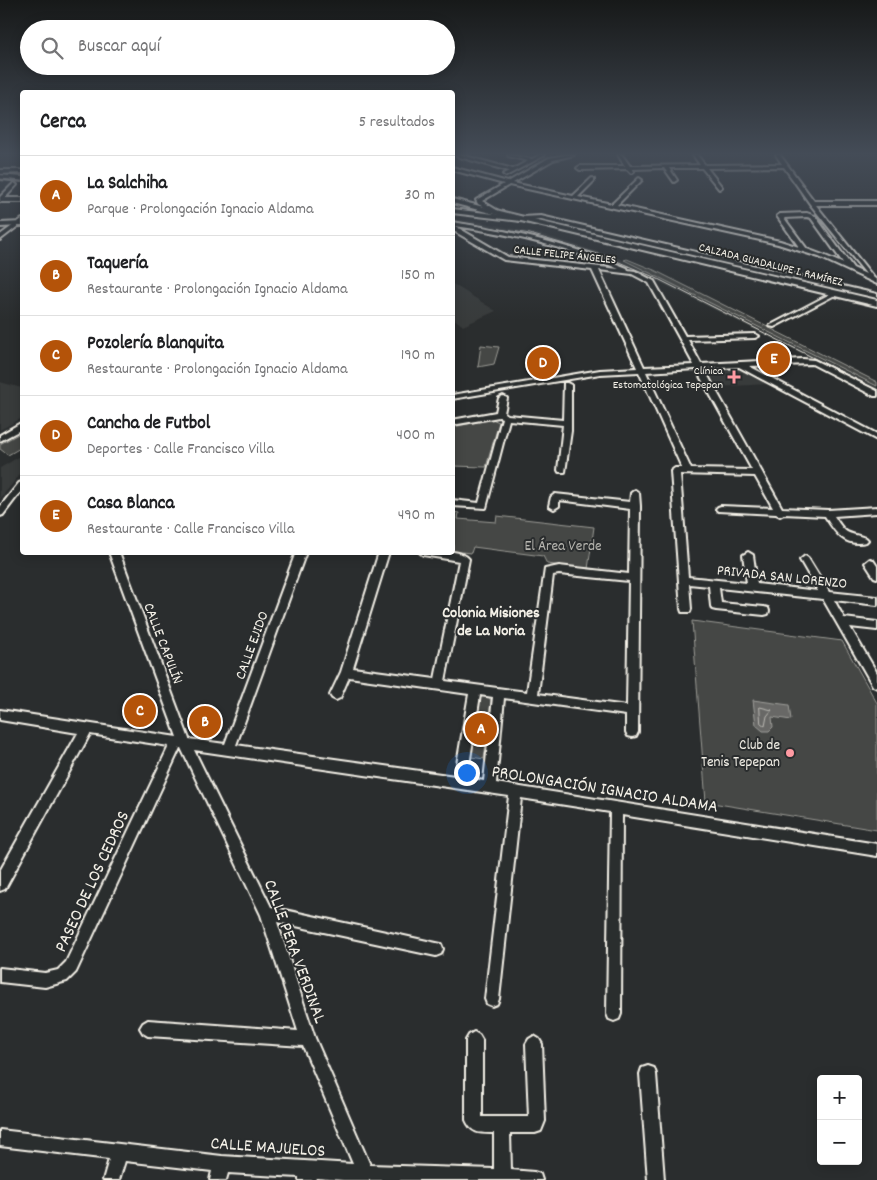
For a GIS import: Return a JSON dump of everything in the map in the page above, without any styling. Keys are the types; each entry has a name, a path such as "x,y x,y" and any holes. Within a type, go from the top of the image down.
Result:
{"main road":[{"name":"CALZADA GUADALUPE I. RAMÍREZ","path":"455,211 521,219 877,304"},
{"name":"CALZADA GUADALUPE I. RAMÍREZ","path":"455,215 516,224 614,244 877,304"},
{"path":"0,220 20,222"},
{"path":"0,225 20,222"}],"street":[{"path":"489,210 521,219 540,218 877,296"},
{"path":"493,210 497,212"},
{"path":"635,210 804,250 850,268 875,281"},
{"path":"818,210 875,281"},
{"path":"804,250 780,216 807,215 813,217 850,268"},
{"path":"1,236 20,223"},
{"path":"455,226 496,230 548,242 633,272"},
{"name":"CALLE FELIPE ÁNGELES","path":"455,228 506,259 576,270 595,269 633,272 652,282 684,338"},
{"path":"595,269 688,471"},
{"path":"772,326 832,295"},
{"path":"755,336 684,338 780,513"},
{"path":"455,396 600,372 803,360 814,362 877,394"},
{"path":"739,364 877,437"},
{"path":"562,470 566,423 566,385"},
{"path":"455,503 483,506 503,416 503,398"},
{"path":"455,423 503,416 566,423"},
{"path":"0,438 20,427"},
{"path":"686,609 675,471 759,473"},
{"path":"0,513 20,488"},
{"path":"632,732 635,492"},
{"path":"555,497 635,506"},
{"path":"721,509 828,514 877,510"},
{"path":"828,514 844,538 863,540"},
{"name":"CALLE CAPULÍN","path":"115,555 181,743"},
{"name":"CALLE EJIDO","path":"229,748 300,555"},
{"path":"336,695 346,672 383,555"},
{"path":"439,685 464,559 449,555"},
{"path":"748,555 753,588"},
{"path":"805,560 877,683"},
{"path":"870,563 877,574"},
{"path":"532,698 548,572 558,570 634,578"},
{"name":"PRIVADA SAN LORENZO","path":"684,580 877,601"},
{"path":"714,583 716,606 764,611"},
{"path":"841,622 877,626"},
{"path":"346,672 631,711"},
{"path":"460,783 476,691"},
{"path":"489,788 499,693"},
{"name":"PROLONGACIÓN IGNACIO ALDAMA","path":"0,715 86,730 229,748 460,783 877,850"},
{"path":"0,884 86,730"},
{"name":"CALLE PERA VERDINAL","path":"181,743 266,914 308,1039 365,1177"},
{"name":"PASEO DE LOS CEDROS","path":"0,975 45,980 62,976 71,966 181,743"},
{"path":"492,999 516,792"},
{"path":"614,1014 616,808"},
{"path":"266,914 436,949"},
{"path":"148,1028 308,1039"},
{"path":"474,1040 474,1120 478,1125 535,1125 538,1120 534,1044"},
{"path":"648,1074 656,1180"},
{"path":"502,1125 503,1177"},
{"name":"CALLE MAJUELOS","path":"0,1138 119,1153 220,1172 365,1177 503,1177 534,1180"},
{"path":"111,1180 119,1153"}],"shaded area":[{"path":"455,219 481,222 544,235 618,258 654,273 877,386 877,391 631,268 570,246 519,233 455,222"},
{"path":"455,285 496,311 463,326 455,320"},
{"name":"Clínica Estomatológica Tepepan","path":"739,368 769,384 717,387 708,370"},
{"path":"0,382 20,387 20,419 0,430"},
{"path":"20,456 20,474 0,499 0,468"}],"green space":[{"path":"627,259 654,270 877,382 877,386 624,260"},
{"path":"481,345 499,347 494,364 478,367"},
{"path":"492,419 499,422 486,467 455,466 455,427"},
{"path":"20,433 20,448 8,455 0,449 0,444"},
{"name":"El Área Verde","path":"455,512 459,513 458,519 496,522 497,516 594,527 588,569 547,564 543,556 473,547 471,553 455,551"},
{"name":"Club de Tenis Tepepan","path":"692,621 842,641 877,703 877,830 706,802"},
{"path":"483,696 489,697 491,701 484,759 471,757 479,698"}],"water":[{"path":"753,700 789,705 791,720 772,717 773,727 769,731 763,731 756,725"}],"building":[{"path":"532,351 556,353 553,376 529,373"}],"tram line":[{"path":"455,222 530,234 605,256 654,277 877,390"}],"place":[{"name":"Casa Blanca","path":"774,359"},
{"name":"Cancha de Futbol","path":"543,363"},
{"name":"Clínica Estomatológica Tepepan","path":"734,377"},
{"name":"Pozolería Blanquita","path":"140,711"},
{"name":"Taquería","path":"205,722"},
{"name":"La Salchiha","path":"481,729"},
{"name":"Club de Tenis Tepepan","path":"790,753"}],"district":[{"name":"Colonia Misiones de La Noria","path":"491,620"}]}
